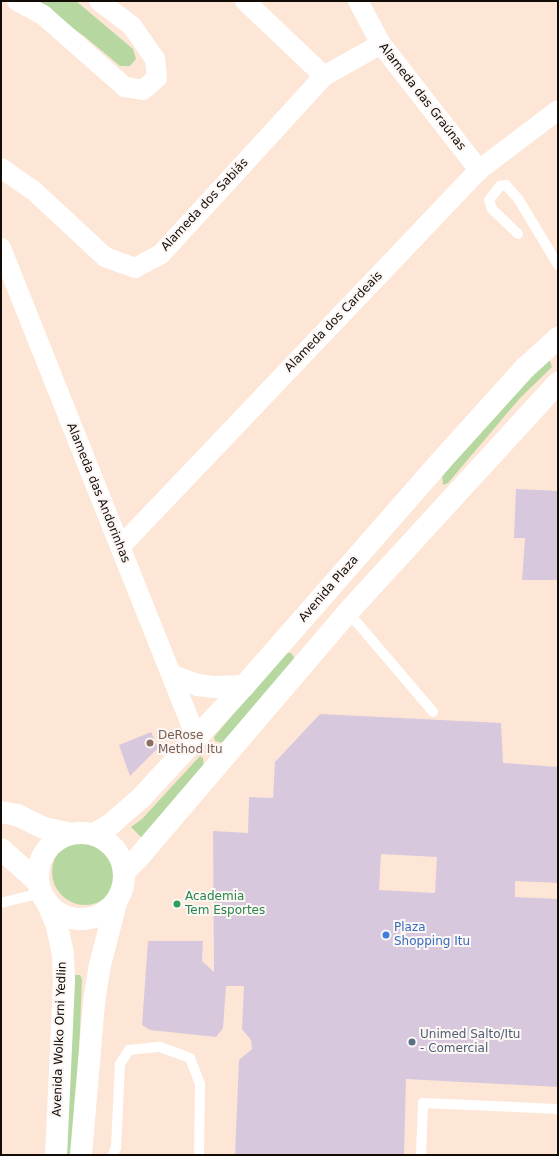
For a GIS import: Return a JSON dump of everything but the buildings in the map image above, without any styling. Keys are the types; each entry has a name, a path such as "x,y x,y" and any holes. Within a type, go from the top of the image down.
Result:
{"street":[{"path":"17,1 44,15 125,86 143,90 157,78 155,59 132,26 99,1"},
{"path":"245,1 324,76"},
{"name":"Alameda das Graúnas","path":"358,1 381,44 479,170"},
{"name":"Alameda dos Sabiás","path":"1,168 33,190 105,257 135,268 161,254 324,76 381,44"},
{"name":"Alameda dos Cardeais","path":"120,546 479,170 558,110"},
{"name":"Alameda das Andorinhas","path":"1,248 173,676 196,737"},
{"name":"Avenida Plaza","path":"94,834 112,824 141,798 244,686 440,462 525,368 558,338"},
{"path":"125,871 138,858 212,769 348,612 558,383"},
{"path":"440,462 436,487 439,495 446,504"},
{"path":"173,676 198,685 215,687 244,686"},
{"path":"196,737 212,769"},
{"path":"1,812 17,815 44,828 68,834 94,834 109,842 120,855 125,871 123,890 116,903 99,969 94,1002 81,1155"},
{"path":"42,892 38,866 44,852 54,840 68,834"},
{"path":"1,849 42,892 59,913 74,918 89,918 104,913 116,903"},
{"name":"Avenida Wolko Orni Yedlin","path":"42,892 57,926 64,981 56,1155"}],"lane":[{"path":"518,234 492,208 489,200 500,186 506,185 519,200 558,265"},
{"path":"348,612 433,712"},
{"path":"1,903 42,892"},
{"path":"112,1155 116,1148 120,1064 129,1050 160,1047 190,1058 200,1084 199,1155"},
{"path":"421,1155 423,1103 558,1109"}],"green space":[{"path":"33,1 76,1 133,49 136,59 130,66 120,66 84,36"},
{"path":"549,358 552,367 520,398 448,483 443,485 442,474 512,392"},
{"path":"286,652 291,653 294,657 293,662 223,743 215,741 214,737"},
{"path":"200,756 203,758 204,768 144,840 131,827 142,819"},
{"path":"85,839 98,842 108,849 115,859 118,872 115,885 108,895 98,902 85,905 72,902 62,895 55,885 52,872 55,859 62,849 72,842"},
{"path":"75,975 80,975 82,979 75,1155 63,1155"}],"place":[{"name":"DeRose Method Itu","path":"150,743"},
{"name":"Academia Tem Esportes","path":"177,904"},
{"name":"Plaza Shopping Itu","path":"386,935"},
{"name":"Unimed Salto/Itu - Comercial","path":"412,1042"}]}
